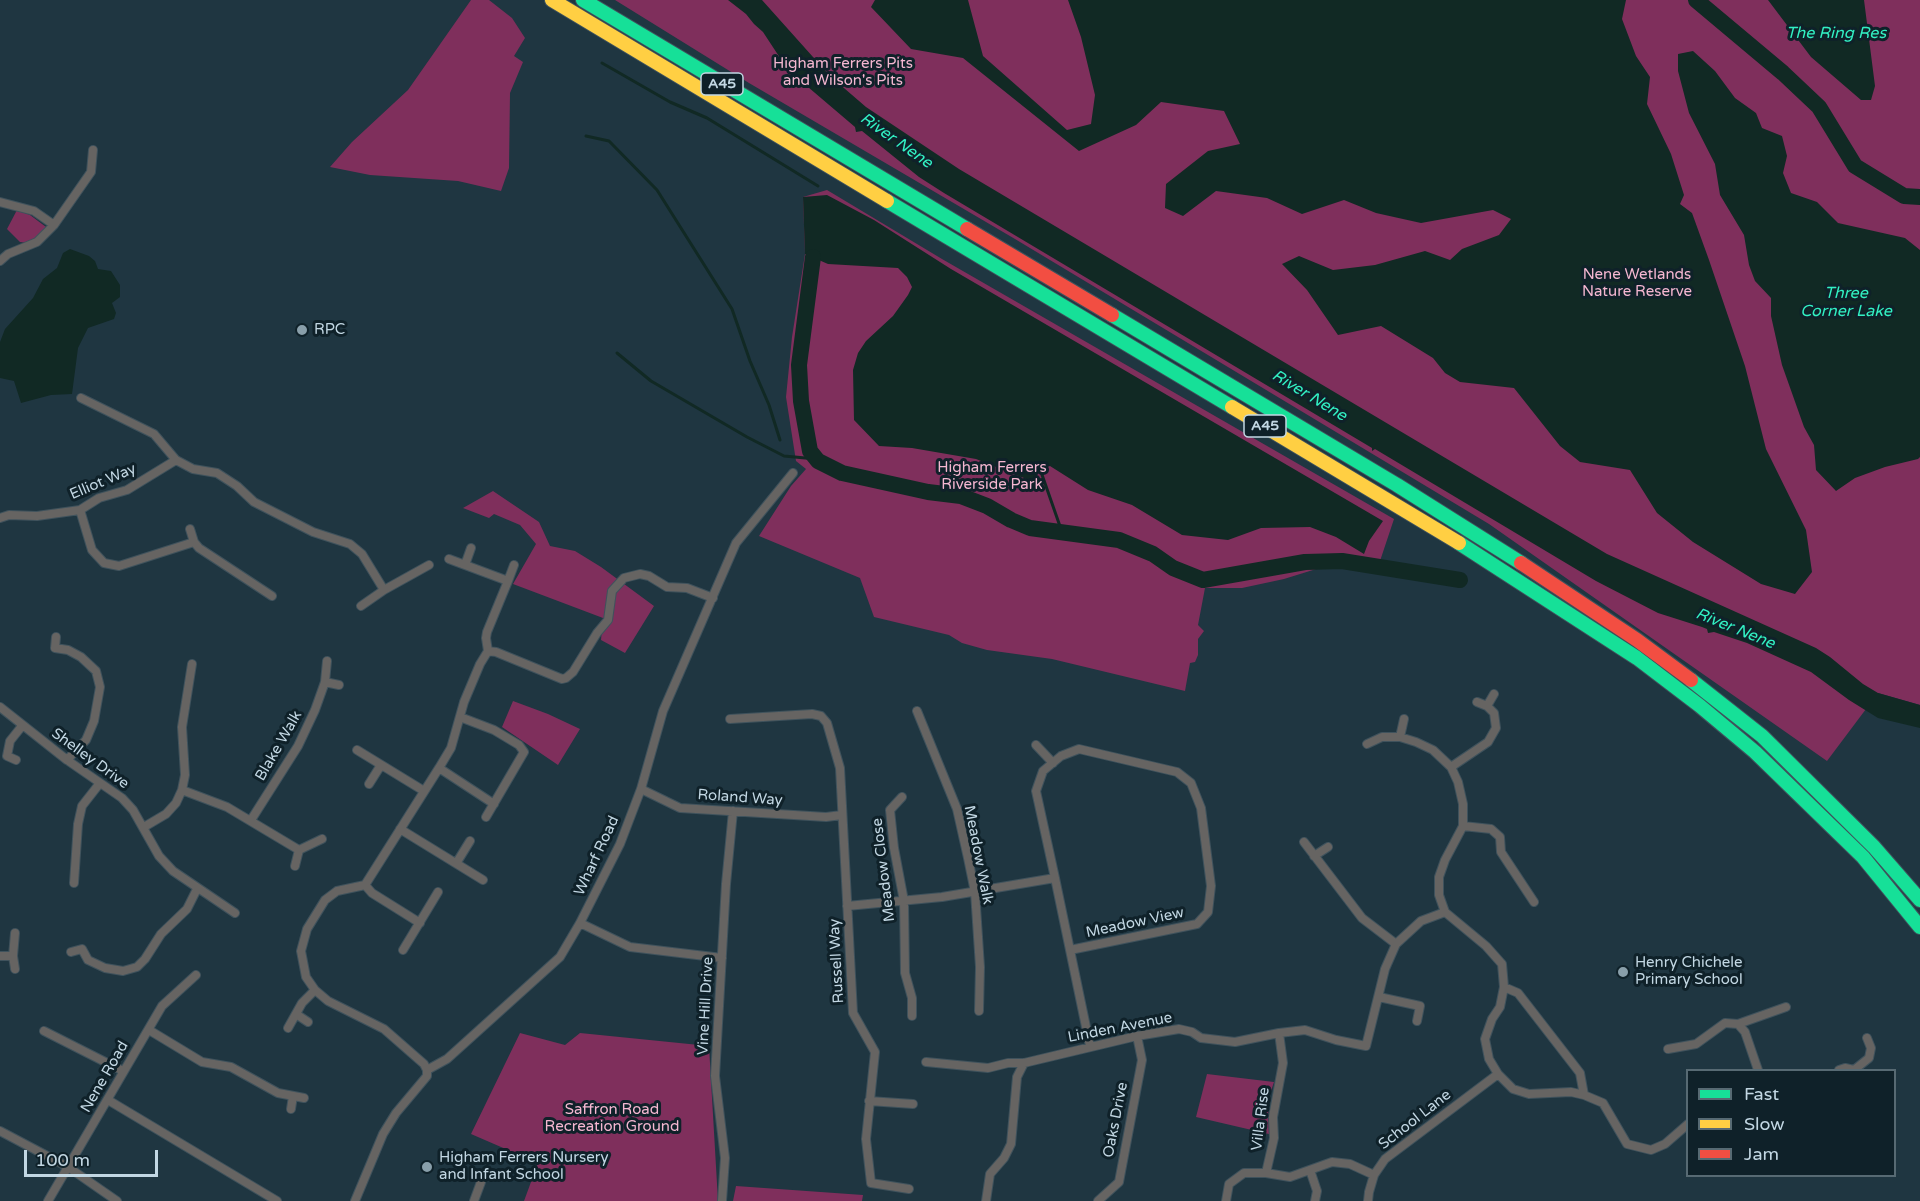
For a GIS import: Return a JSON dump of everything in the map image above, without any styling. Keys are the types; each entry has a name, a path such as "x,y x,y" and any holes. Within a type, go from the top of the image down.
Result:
{"highway":[{"name":"A45","path":"552,0 1486,559 1618,645 1700,706 1755,752 1863,857 1920,927"},
{"name":"A45","path":"583,0 1387,479 1557,585 1646,646 1761,736 1815,786 1874,847 1920,900"}],"street":[{"path":"0,261 8,254 37,242 54,225 91,172 93,150"},
{"path":"0,202 34,211 54,225"},
{"path":"81,398 154,434 176,460 193,468 217,473 237,486 254,502 313,532 350,544 362,554 384,590"},
{"name":"Elliot Way","path":"0,518 9,515 38,516 80,510 99,498 127,490 176,460"},
{"name":"Wharf Road","path":"355,1201 383,1134 396,1113 426,1076 428,1070 447,1059 560,957 620,844 641,789 663,711 736,543 793,473"},
{"path":"80,510 92,550 104,563 119,566 194,542"},
{"path":"190,529 194,542 199,548 272,596"},
{"path":"465,565 471,548"},
{"path":"449,559 508,581"},
{"path":"428,1070 384,1029 328,1001 315,990 306,977 302,948 307,929 328,896 337,891 365,885 451,748 480,664 488,651 487,632 514,565"},
{"path":"361,606 384,590 429,566"},
{"path":"488,651 496,652 562,679 573,672 597,633 608,620 612,591 624,578 640,574 650,576 667,586 687,588 712,598"},
{"path":"56,638 56,648 68,650 81,657 96,671 100,687 94,721 86,740 67,760"},
{"name":"Blake Walk","path":"251,820 298,746 325,682 327,661"},
{"path":"144,827 166,814 176,804 182,790 185,775 182,727 192,664"},
{"path":"325,682 339,685"},
{"path":"1487,706 1494,694"},
{"path":"1451,767 1488,742 1496,728 1494,713 1487,706 1477,702"},
{"name":"Shelley Drive","path":"0,706 67,760 122,798 134,810 166,865 196,889 235,912"},
{"name":"Meadow Walk","path":"917,711 957,809 975,892 980,967 979,1011"},
{"name":"Russell Way","path":"730,719 812,714 821,716 827,723 840,768 853,1013 875,1052 866,1139 871,1183 909,1189"},
{"path":"460,717 495,730 523,748 523,756 486,817"},
{"path":"1400,736 1404,719"},
{"path":"16,760 7,756 10,741 22,726"},
{"path":"1367,744 1382,737 1400,736 1433,750 1451,767 1458,782 1463,804 1463,826 1445,860 1439,877 1438,895 1445,912 1486,946 1502,964 1503,987 1500,1007 1492,1019 1485,1039 1489,1059 1498,1074 1513,1089 1529,1094 1571,1092 1603,1103 1627,1144 1651,1150 1665,1144 1686,1126"},
{"path":"1036,746 1053,763"},
{"name":"Meadow View","path":"1070,950 1197,924 1208,912 1211,886 1201,808 1191,783 1177,772 1079,749 1061,756 1043,771 1036,791 1090,1046"},
{"path":"357,750 424,791"},
{"path":"369,784 381,765"},
{"path":"439,768 494,804"},
{"path":"74,883 78,824 82,806 100,783"},
{"name":"Roland Way","path":"641,789 680,808 826,817 842,814"},
{"path":"182,790 227,807 299,850"},
{"name":"Meadow Close","path":"902,797 890,810 894,848 904,901 905,973 912,998 912,1016"},
{"name":"Vine Hill Drive","path":"722,1201 725,1158 715,1076 733,811"},
{"path":"1463,826 1491,830 1500,837 1501,852 1534,902"},
{"path":"400,830 457,862 483,880"},
{"path":"299,850 322,840"},
{"path":"457,862 470,841"},
{"path":"1304,842 1362,918 1396,944"},
{"path":"1314,856 1328,847"},
{"path":"296,867 299,850"},
{"path":"847,906 975,892 1054,878"},
{"path":"365,885 372,893 420,922"},
{"path":"70,952 82,950 87,960 105,968 123,971 137,967 146,959 161,934 187,909 196,889"},
{"path":"403,950 438,892"},
{"name":"Linden Avenue","path":"926,1062 988,1068 1008,1062 1024,1063 1090,1046 1179,1029 1192,1032 1202,1038 1235,1042 1305,1030 1336,1040 1366,1046 1385,969 1396,944 1421,921 1445,912"},
{"path":"580,922 630,947 722,957"},
{"path":"15,933 13,956 15,969"},
{"path":"292,946 302,948"},
{"path":"0,956 13,956"},
{"name":"Nene Road","path":"48,1201 162,1006 196,975"},
{"path":"1503,987 1518,993 1580,1073 1584,1095"},
{"path":"288,1028 302,1003 315,990"},
{"path":"1379,996 1420,1006 1417,1021"},
{"path":"1668,1049 1696,1044 1725,1023 1738,1024 1786,1007"},
{"path":"296,1014 308,1022"},
{"path":"1738,1024 1745,1032 1757,1069"},
{"path":"149,1030 202,1062 231,1067 278,1093 304,1098"},
{"path":"44,1031 123,1071"},
{"name":"Villa Rise","path":"1266,1173 1274,1138 1273,1117 1283,1063 1279,1033"},
{"name":"Oaks Drive","path":"1098,1201 1119,1182 1142,1060 1137,1036"},
{"path":"1855,1069 1869,1058 1871,1048 1867,1038"},
{"path":"986,1201 990,1174 1004,1158 1011,1144 1017,1077 1024,1063"},
{"name":"School Lane","path":"1368,1201 1374,1175 1385,1159 1498,1074"},
{"path":"291,1109 293,1096"},
{"path":"108,1100 277,1201"},
{"path":"869,1101 913,1104"},
{"path":"0,1131 68,1167 117,1201"},
{"path":"1226,1201 1229,1184 1244,1173 1266,1173 1290,1177 1332,1162 1350,1164 1374,1175"},
{"path":"1310,1170 1317,1191 1315,1201"},
{"path":"474,1201 481,1182"}],"green space":[{"path":"471,0 489,0 512,18 525,38 514,56 523,62 510,93 509,168 501,191 458,181 370,175 330,167 352,142 408,90"},
{"name":"Nene Wetlands Nature Reserve","path":"615,0 1920,0 1920,705 1878,693 1827,761 1489,524 1015,239 749,83"},
{"name":"Higham Ferrers Riverside Park","path":"827,190 942,259 1394,519 1378,567 1342,561 1284,579 1242,588 1205,588 1198,625 1204,631 1198,639 1198,655 1195,662 1190,663 1185,691 1052,659 987,650 962,643 949,635 874,617 860,578 759,536 791,486 806,469 796,461 786,397 792,337 805,254 803,197"},
{"path":"17,210 30,215 46,227 37,238 27,243 20,242 7,229"},
{"path":"493,491 539,522 550,546 575,551 654,606 625,653 601,640 603,618 513,584 536,544 520,525 494,514 489,518 463,508"},
{"path":"513,701 580,729 558,765 502,727"},
{"name":"Saffron Road Recreation Ground","path":"520,1033 565,1045 580,1033 709,1046 718,1201 524,1201 538,1163 471,1134"},
{"path":"1207,1074 1274,1082 1271,1091 1260,1091 1258,1102 1268,1107 1269,1134 1196,1117"},
{"path":"736,1186 863,1195 862,1201 733,1201"}],"water":[{"name":"River Nene","path":"728,0 762,0 830,76 866,107 959,169 1607,554 1816,648 1878,693 1920,705 1920,728 1878,718 1811,672 1747,643 1714,632 1708,633 1707,629 1702,627 1658,613 1596,581 1375,449 1372,451 1372,448 944,193 919,177 862,131 856,132 855,127 788,70 763,32 746,14"},
{"path":"875,0 968,0 983,56 1067,130 1091,124 1095,95 1081,37 1068,0 1626,0 1622,19 1636,56 1650,77 1647,104 1671,154 1684,195 1680,204 1692,213 1709,260 1745,366 1766,449 1806,530 1812,572 1795,594 1761,584 1693,542 1657,513 1630,470 1580,462 1560,446 1514,388 1460,382 1445,373 1433,358 1381,326 1338,335 1307,290 1282,264 1299,256 1333,270 1375,265 1425,251 1450,260 1462,249 1499,235 1511,219 1493,210 1421,223 1376,213 1344,200 1302,214 1267,198 1216,191 1183,216 1165,208 1166,184 1208,151 1240,144 1224,111 1161,102 1136,125 1079,151 963,58 911,49 871,7"},
{"name":"The Ring Res","path":"1768,0 1864,0 1875,86 1871,100 1861,100 1811,57"},
{"name":"Three Corner Lake","path":"1693,51 1715,71 1735,98 1756,113 1762,128 1782,136 1787,156 1783,173 1791,193 1817,202 1838,223 1905,238 1920,250 1920,457 1918,459 1885,467 1855,478 1836,491 1816,470 1814,445 1804,427 1782,365 1771,316 1771,298 1755,281 1749,265 1744,235 1720,195 1715,164 1689,113 1678,71 1678,54"},
{"path":"827,195 874,220 951,269 1383,521 1369,541 1364,554 1336,537 1310,527 1261,528 1228,540 1182,535 1132,505 1088,490 1050,466 1040,469 1034,482 976,459 912,448 879,446 854,420 853,370 858,353 866,341 893,316 912,287 907,277 898,268 828,264 805,254 803,197"},
{"path":"70,249 89,256 95,261 98,269 111,271 120,285 120,297 112,303 116,313 114,319 88,328 78,348 72,394 51,395 21,403 14,381 0,378 0,342 5,329 33,298 43,279 57,268 63,253"}],"waterway":[{"path":"1696,0 1783,73 1819,107 1855,166 1904,196 1920,197"},
{"path":"602,63 670,102 707,118 818,186"},
{"path":"586,136 609,141 657,190 732,309 780,440"},
{"path":"813,257 799,365 801,401 810,451 818,461 842,473 928,492 961,496 987,506 1030,528 1119,540 1153,554 1173,568 1203,580 1305,562 1342,561 1460,580"},
{"path":"617,353 651,381 747,437 784,456 816,459"},
{"path":"1040,469 1062,532"}],"traffic: fast":[{"path":"583,0 967,229"},
{"path":"887,201 1232,407"},
{"path":"1112,315 1397,485 1521,563"},
{"path":"1459,543 1637,658 1700,706 1755,752 1863,857 1920,927"},
{"path":"1691,680 1762,736 1874,847 1920,900"}],"traffic: slow":[{"path":"552,0 887,201"},
{"path":"1232,407 1459,543"}],"traffic: jam":[{"path":"967,229 1112,315"},
{"path":"1521,563 1637,640 1691,680"}],"place":[{"name":"RPC","path":"302,330"},
{"name":"Henry Chichele Primary School","path":"1623,972"},
{"name":"Higham Ferrers Nursery and Infant School","path":"427,1167"}],"park label":[{"name":"Higham Ferrers Pits and Wilson's Pits","path":"843,72"}]}
